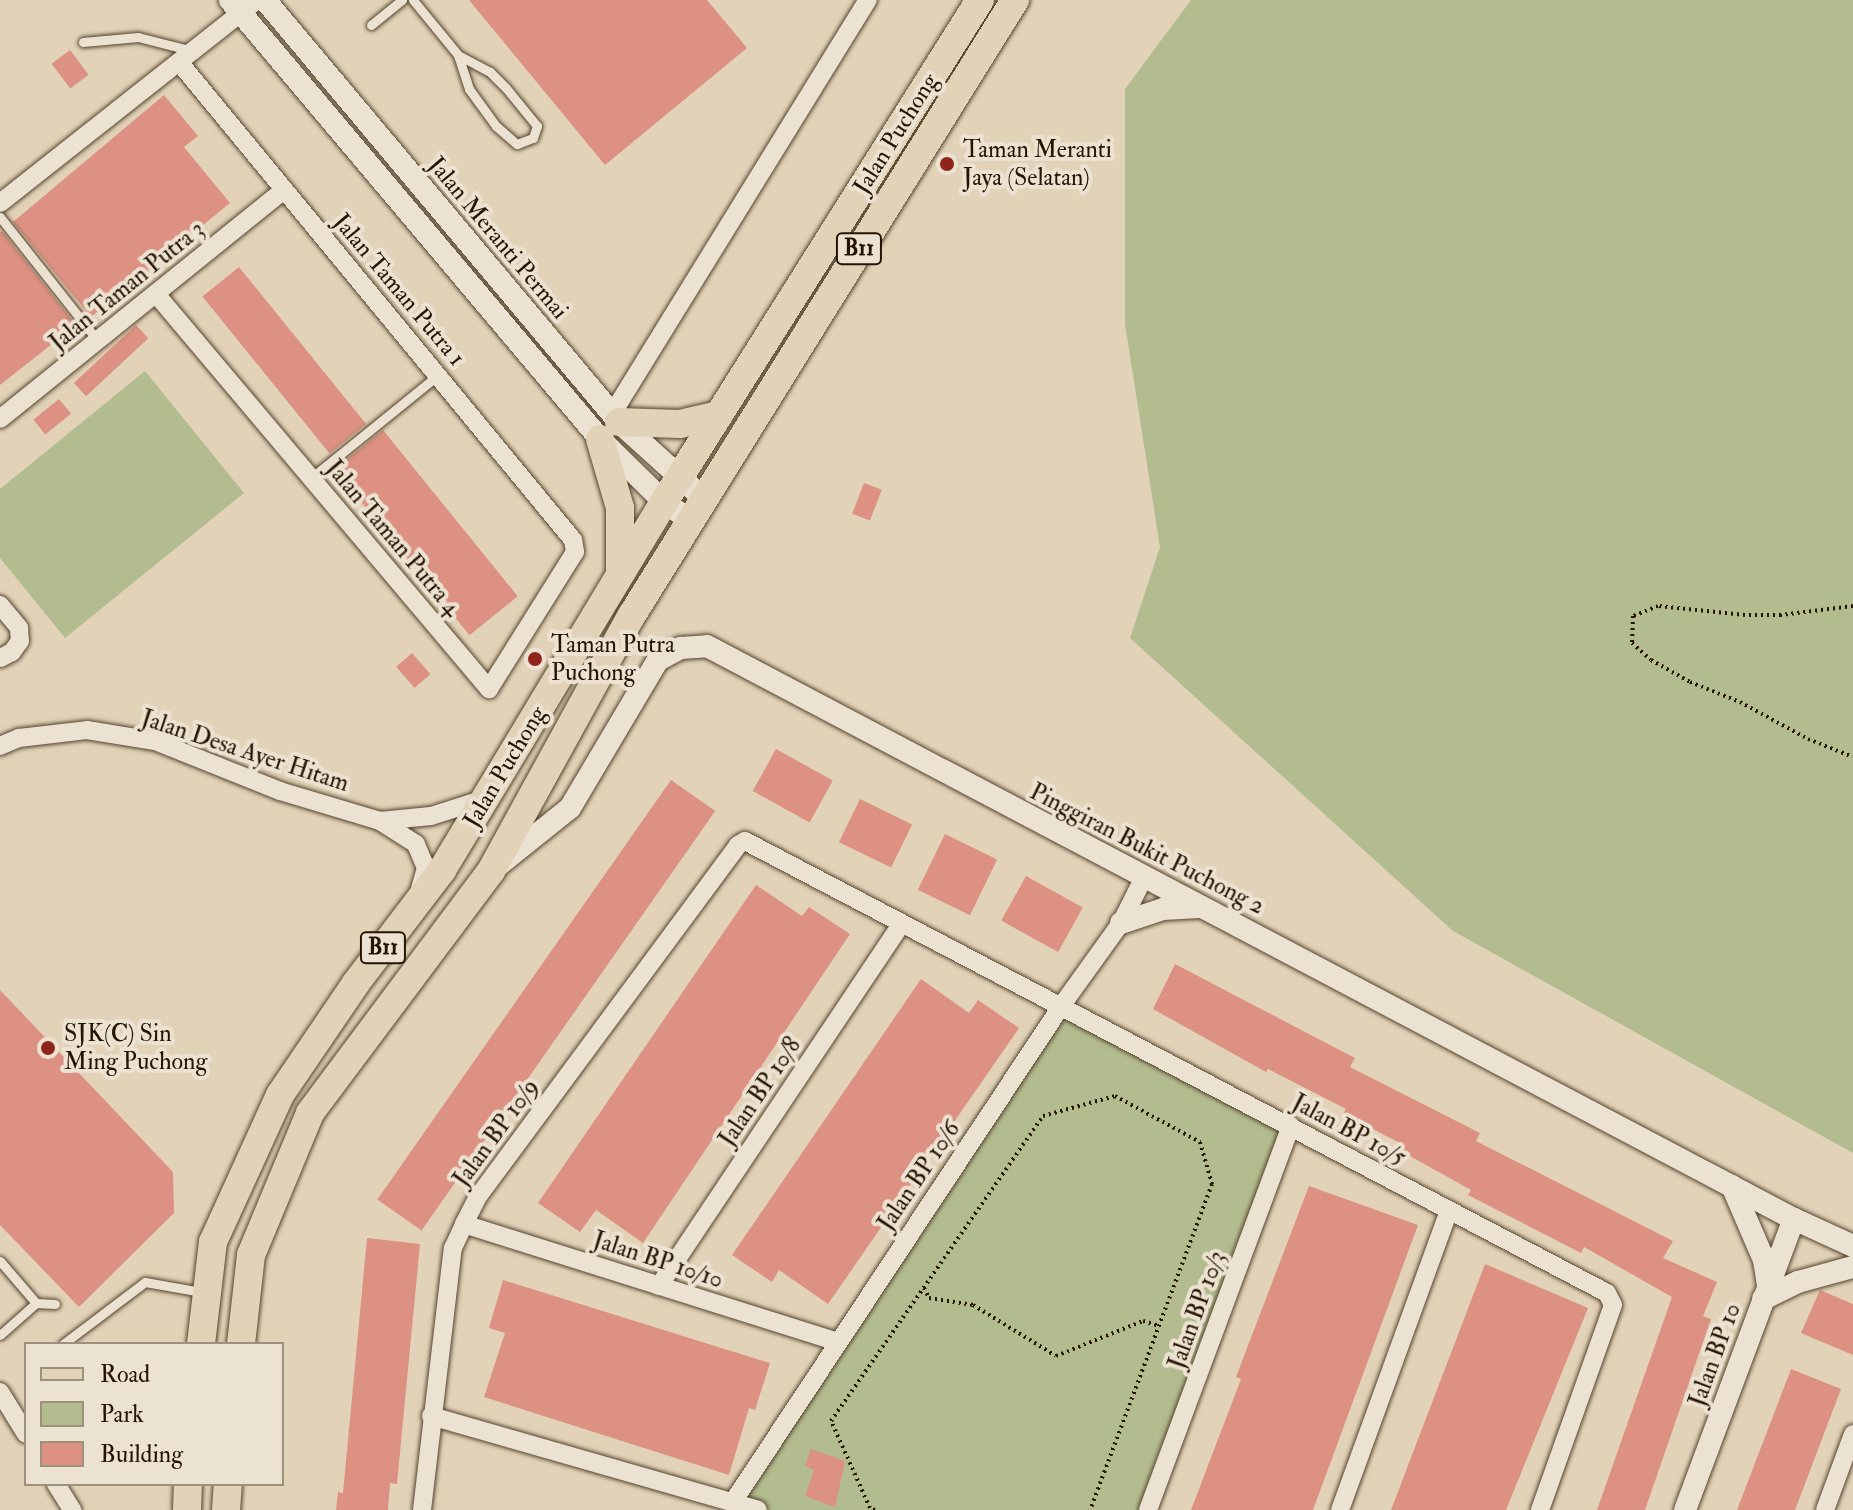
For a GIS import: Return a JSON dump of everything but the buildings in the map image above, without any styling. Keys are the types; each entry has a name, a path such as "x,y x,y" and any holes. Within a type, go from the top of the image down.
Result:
{"main road":[{"name":"Jalan Puchong","path":"201,1342 213,1242 280,1095 488,798 619,574 980,0"},
{"name":"Jalan Puchong","path":"241,1342 251,1255 310,1113 491,871 632,615 1015,0"},
{"path":"619,574 620,508 610,425 680,424 719,415"},
{"path":"187,1510 188,1486"},
{"path":"226,1510 228,1486"}],"street":[{"name":"Jalan Meranti Permai","path":"265,0 610,425 672,490 697,509"},
{"path":"0,203 186,56 242,4 610,425 868,0"},
{"name":"Jalan Taman Putra 1","path":"186,56 284,190 564,526 573,540 575,552"},
{"name":"Jalan Taman Putra 3","path":"0,419 284,190"},
{"name":"Jalan Taman Putra 4","path":"156,294 489,689 575,552"},
{"path":"0,605 19,628 20,641 12,652 0,658"},
{"name":"Pinggiran Bukit Puchong 2","path":"491,871 570,808 658,660 681,648 707,646 1794,1219 1853,1246"},
{"name":"Jalan Desa Ayer Hitam","path":"0,746 19,738 87,730 155,741 280,791 380,821 416,844 426,868 416,903"},
{"name":"Jalan Desa Ayer Hitam","path":"380,821 431,816 488,798"},
{"name":"Jalan BP 10/5","path":"745,841 1291,1126 1611,1299 1613,1305 1540,1510"},
{"name":"Jalan BP 10/9","path":"422,1510 453,1248 464,1224 477,1198 738,845 745,841"},
{"name":"Jalan BP 10/6","path":"733,1502 1062,1005 1121,923 1144,877"},
{"path":"1121,923 1163,909 1204,907"},
{"name":"Jalan BP 10/8","path":"659,1286 901,924"},
{"name":"Jalan BP 10/3","path":"1148,1510 1291,1126"},
{"path":"1732,1186 1764,1260 1766,1292 1853,1267"},
{"path":"1340,1510 1449,1210"},
{"name":"Jalan BP 10","path":"1685,1510 1794,1219"},
{"name":"Jalan BP 10/10","path":"464,1224 838,1342"},
{"path":"0,1392 24,1431"},
{"path":"431,1416 758,1510"},
{"path":"1825,1510 1853,1434"},
{"path":"57,1486 72,1510"}],"lane":[{"path":"371,25 402,0"},
{"path":"413,0 458,55 469,89 503,134 517,144 533,138 537,126 506,88 490,72 458,55"},
{"path":"83,42 138,37 186,56"},
{"path":"0,217 98,341"},
{"path":"311,478 438,375"},
{"path":"0,1261 36,1303"},
{"path":"0,1278 9,1271"},
{"path":"66,1342 145,1282 207,1292"},
{"path":"0,1335 36,1303 55,1304"}],"path":[{"path":"1853,606 1745,615 1658,606 1633,616 1632,643 1651,660 1690,682 1740,702 1808,739 1853,757"},
{"path":"875,1510 870,1508 831,1421 1043,1116 1115,1096 1200,1142 1212,1184 1090,1510"},
{"path":"924,1288 929,1298 973,1305 1056,1356 1143,1321 1159,1326"}],"green space":[{"path":"1191,0 1853,0 1853,1153 1453,931 1130,638 1160,547 1125,324 1125,89"},
{"path":"145,371 244,493 65,638 0,558 0,489"},
{"path":"1062,1005 1291,1126 1148,1510 758,1510 733,1502"}],"place":[{"name":"Taman Meranti Jaya (Selatan)","path":"947,164"},
{"name":"Taman Putra Puchong","path":"535,659"},
{"name":"SJK(C) Sin Ming Puchong","path":"48,1048"}]}
